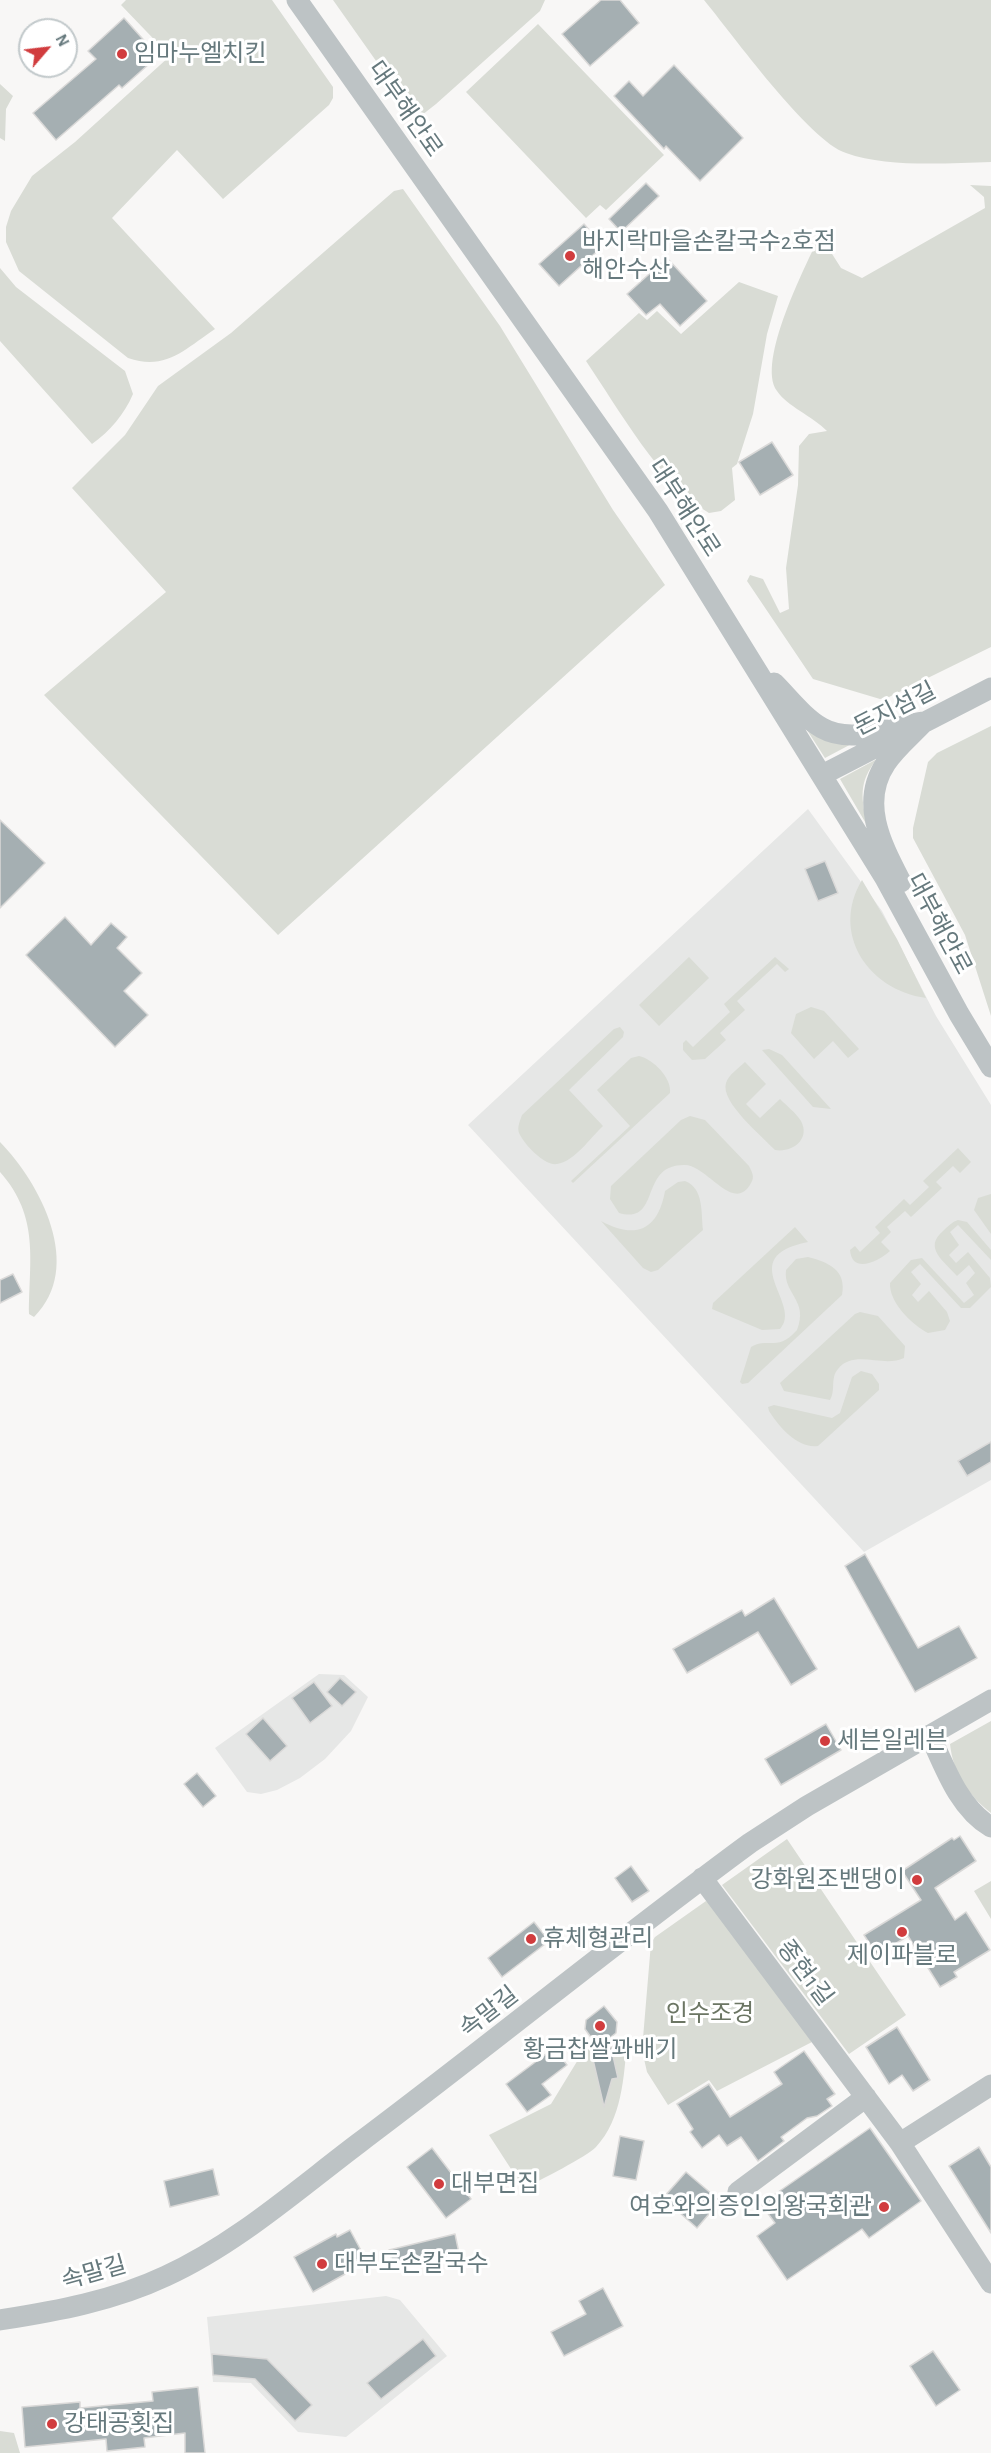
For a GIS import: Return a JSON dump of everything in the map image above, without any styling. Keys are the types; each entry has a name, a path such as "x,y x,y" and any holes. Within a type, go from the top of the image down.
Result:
{"street":[{"name":"대부해안로","path":"297,0 497,281 582,406 629,468 822,775 905,912 959,1014 991,1068"},
{"path":"744,651 808,716 829,731 862,734 924,722"},
{"name":"돈지섬길","path":"822,775 991,688"},
{"path":"924,722 896,751 880,774 874,792 874,816 896,871 941,957 959,1014"},
{"name":"속말길","path":"0,2320 71,2308 138,2288 168,2275 232,2237 374,2132 702,1878 807,1806 991,1700"},
{"path":"930,1736 963,1801 979,1820 991,1827"},
{"name":"종현1길","path":"702,1878 900,2143 991,2283"},
{"path":"900,2143 991,2085"},
{"path":"738,2192 866,2097"}],"shaded area":[{"path":"808,809 882,911 936,1016 991,1105 991,1480 864,1552 468,1125"},
{"path":"319,1674 344,1675 368,1697 351,1731 325,1759 300,1778 277,1790 261,1794 247,1792 215,1748"},
{"path":"386,2296 400,2300 447,2356 346,2437 298,2432 251,2383 213,2382 207,2317"}],"green space":[{"path":"126,0 272,0 333,87 333,98 329,105 223,199 177,150 112,218 215,329 174,356 153,362 128,358 19,271 6,242 6,227 11,211 32,176 75,142 170,56 121,5"},
{"path":"333,0 545,0 540,11 436,104 422,115 415,116"},
{"path":"704,0 991,0 991,162 918,164 880,161 846,153 830,144 792,108"},
{"path":"538,24 664,155 606,210 600,205 586,218 466,92"},
{"path":"0,84 13,96 6,109 5,141 0,138"},
{"path":"970,185 991,186 991,647 889,697 880,699 813,679 747,581 750,575 763,579 780,613 789,609 786,568 798,485 799,446 809,434 827,431 777,391 772,377 773,359 785,313 820,235 841,268 862,278 985,208 984,197"},
{"path":"403,189 500,326 613,510 665,585 278,935 44,695 166,592 72,488 125,435 158,386 231,333 394,191"},
{"path":"0,268 16,287 125,371 133,394 116,422 92,444 0,341"},
{"path":"739,282 778,296 767,334 753,414 737,464 732,468 735,500 721,511 709,513 691,500 657,465 586,361 639,313 647,320 657,311 681,334"},
{"path":"798,716 857,741 825,758"},
{"path":"991,726 991,1016 965,935 913,838 913,828 928,762 937,753"},
{"path":"877,759 864,783 863,799 868,827 840,779"},
{"path":"862,880 897,939 926,998 905,993 887,984 860,956 853,939 850,920 853,900"},
{"path":"689,957 709,978 659,1026 639,1005"},
{"path":"775,957 789,969 785,972 777,964 737,1001 745,1010 720,1033 726,1040 705,1059 692,1060 683,1050 683,1043 686,1040 693,1047 730,1012 724,1004"},
{"path":"811,1007 824,1011 859,1049 848,1058 833,1041 814,1059 791,1033 796,1014"},
{"path":"620,1027 624,1032 623,1037 569,1090 603,1126 570,1159 557,1164 546,1162 525,1143 519,1133 522,1115 614,1029"},
{"path":"769,1049 782,1055 831,1109 813,1107 762,1050"},
{"path":"639,1056 650,1061 665,1075 670,1093 573,1183 571,1181 630,1126 597,1090 631,1058"},
{"path":"745,1062 766,1084 746,1104 760,1118 780,1099 801,1121 803,1134 798,1144 787,1149 775,1150 743,1118 729,1100 726,1091 727,1080"},
{"path":"690,1116 705,1120 749,1166 753,1177 751,1183 744,1191 737,1194 728,1191 693,1167 685,1165 670,1167 661,1174 641,1210 632,1214 619,1213 610,1199 611,1186 681,1120"},
{"path":"0,1142 15,1159 42,1202 51,1226 56,1250 56,1274 49,1297 34,1317 29,1314 30,1257 27,1222 13,1189 0,1172"},
{"path":"958,1148 971,1162 960,1173 953,1166 936,1182 942,1188 911,1217 905,1211 887,1227 891,1232 881,1242 890,1251 867,1264 856,1262 850,1250 855,1246 860,1252 880,1233 875,1227 904,1199 910,1205 929,1187 923,1181"},
{"path":"685,1181 696,1189 699,1195 703,1230 658,1270 651,1272 643,1268 601,1221 625,1230 644,1228 657,1215 665,1191 678,1182"},
{"path":"991,1194 991,1234 974,1210 978,1198"},
{"path":"958,1220 967,1222 991,1250 991,1260 958,1225 950,1232 959,1245 949,1255 956,1263 968,1252 990,1278 991,1287 970,1308 961,1308 920,1264 911,1272 921,1284 912,1295 918,1302 929,1291 947,1312 950,1321 945,1330 928,1333 902,1312 893,1298 890,1283 911,1260 922,1258 964,1303 974,1295 966,1283 975,1273 969,1265 957,1276 935,1249 937,1237 950,1224"},
{"path":"795,1227 808,1242 786,1249 775,1258 772,1270 784,1307 785,1319 780,1329 762,1330 712,1309 713,1303"},
{"path":"808,1257 829,1265 839,1273 843,1286 842,1295 748,1383 742,1384 740,1382 751,1347 757,1344 784,1341 797,1330 800,1311 788,1285 786,1270 796,1259"},
{"path":"860,1312 878,1316 905,1346 904,1358 896,1361 860,1359 845,1363 836,1373 830,1400 784,1391 780,1383 855,1314"},
{"path":"861,1371 872,1374 879,1384 879,1390 818,1446 803,1444 790,1436 769,1411 768,1407 774,1405 832,1418 840,1413 852,1377"},
{"path":"991,1721 991,1813 975,1799 963,1783 954,1764 950,1744"},
{"path":"787,1839 906,2015 849,2054 722,1885"},
{"path":"991,1881 991,1919 974,1891"},
{"name":"인수조경","path":"706,1901 713,1906 812,2042 717,2091 709,2080 668,2105 647,2072 642,2050 651,1943 655,1937"},
{"path":"627,2041 620,2097 605,2136 583,2157 524,2189 489,2135 551,2104 584,2050"},
{"path":"0,2431 14,2433 20,2453 0,2453"}],"building":[{"path":"601,0 620,0 639,23 590,66 562,34"},
{"path":"124,18 158,56 122,88 119,85 56,140 33,113 74,78 78,78 78,74 96,59 88,51"},
{"path":"674,65 743,138 700,181 666,146 664,149 614,96 629,81 643,96"},
{"path":"646,183 659,196 621,232 609,219"},
{"path":"584,224 603,246 559,286 539,264"},
{"path":"667,258 707,301 680,326 660,304 646,315 627,294"},
{"path":"772,442 793,475 760,495 739,462"},
{"path":"0,820 45,863 0,908"},
{"path":"825,861 838,893 818,901 805,869"},
{"path":"65,917 91,945 111,923 127,937 117,948 142,973 124,991 148,1015 115,1047 26,955"},
{"path":"13,1274 22,1292 0,1303 0,1280"},
{"path":"991,1442 991,1462 967,1476 958,1461"},
{"path":"865,1554 918,1648 959,1626 977,1658 915,1692 845,1566"},
{"path":"774,1598 817,1669 791,1685 758,1632 687,1673 673,1649 742,1610 745,1616"},
{"path":"340,1678 356,1692 342,1706 327,1692"},
{"path":"314,1682 332,1706 310,1723 292,1698"},
{"path":"263,1718 287,1746 270,1761 246,1734"},
{"path":"826,1724 841,1750 781,1785 765,1759"},
{"path":"197,1773 216,1796 203,1807 184,1784"},
{"path":"960,1836 976,1861 935,1888 955,1920 966,1912 990,1950 954,1972 957,1977 940,1987 908,1936 877,1955 864,1935 921,1900 902,1871 952,1838 954,1840"},
{"path":"631,1866 649,1891 632,1902 615,1878"},
{"path":"534,1922 549,1941 502,1977 488,1958"},
{"path":"604,2006 617,2022 616,2033 598,2047 585,2029 586,2020"},
{"path":"897,2027 930,2080 913,2091 902,2075 889,2084 866,2047"},
{"path":"611,2047 618,2078 612,2079 604,2107 591,2051"},
{"path":"554,2048 567,2065 542,2084 551,2095 527,2112 506,2084"},
{"path":"804,2051 835,2094 827,2099 832,2106 817,2116 807,2118 781,2137 784,2141 758,2161 741,2137 727,2146 719,2135 702,2148 690,2132 693,2129 677,2104 709,2084 730,2117 782,2084 774,2072"},
{"path":"870,2128 921,2201 869,2238 862,2229 787,2280 757,2236 775,2223 761,2204"},
{"path":"620,2136 644,2141 636,2180 613,2176"},
{"path":"979,2147 991,2167 991,2233 949,2166"},
{"path":"432,2148 471,2199 446,2218 407,2167"},
{"path":"213,2169 219,2195 170,2207 164,2181"},
{"path":"686,2172 720,2201 697,2228 663,2198"},
{"path":"350,2230 364,2256 351,2263 354,2269 313,2292 294,2257 336,2234 337,2237"},
{"path":"455,2234 459,2253 394,2269 389,2250"},
{"path":"603,2288 623,2326 564,2356 551,2332 586,2314 579,2301"},
{"path":"423,2339 436,2356 381,2399 367,2383"},
{"path":"933,2351 960,2390 936,2406 910,2366"},
{"path":"212,2354 267,2359 312,2405 295,2421 255,2379 213,2375"},
{"path":"198,2387 205,2453 185,2453 185,2433 144,2438 145,2447 107,2451 106,2439 25,2447 22,2407 80,2402 80,2408 153,2401 152,2392"}],"place":[{"name":"임마누엘치킨","path":"122,54"},
{"name":"바지락마을손칼국수2호점 해안수산","path":"570,256"},
{"name":"세븐일레븐","path":"825,1741"},
{"name":"강화원조밴댕이","path":"917,1880"},
{"name":"제이파블로","path":"902,1932"},
{"name":"휴체형관리","path":"531,1939"},
{"name":"황금찹쌀꽈배기","path":"600,2026"},
{"name":"대부면집","path":"439,2184"},
{"name":"여호와의증인의왕국회관","path":"884,2207"},
{"name":"대부도손칼국수","path":"322,2264"},
{"name":"강태공횟집","path":"52,2424"}]}
